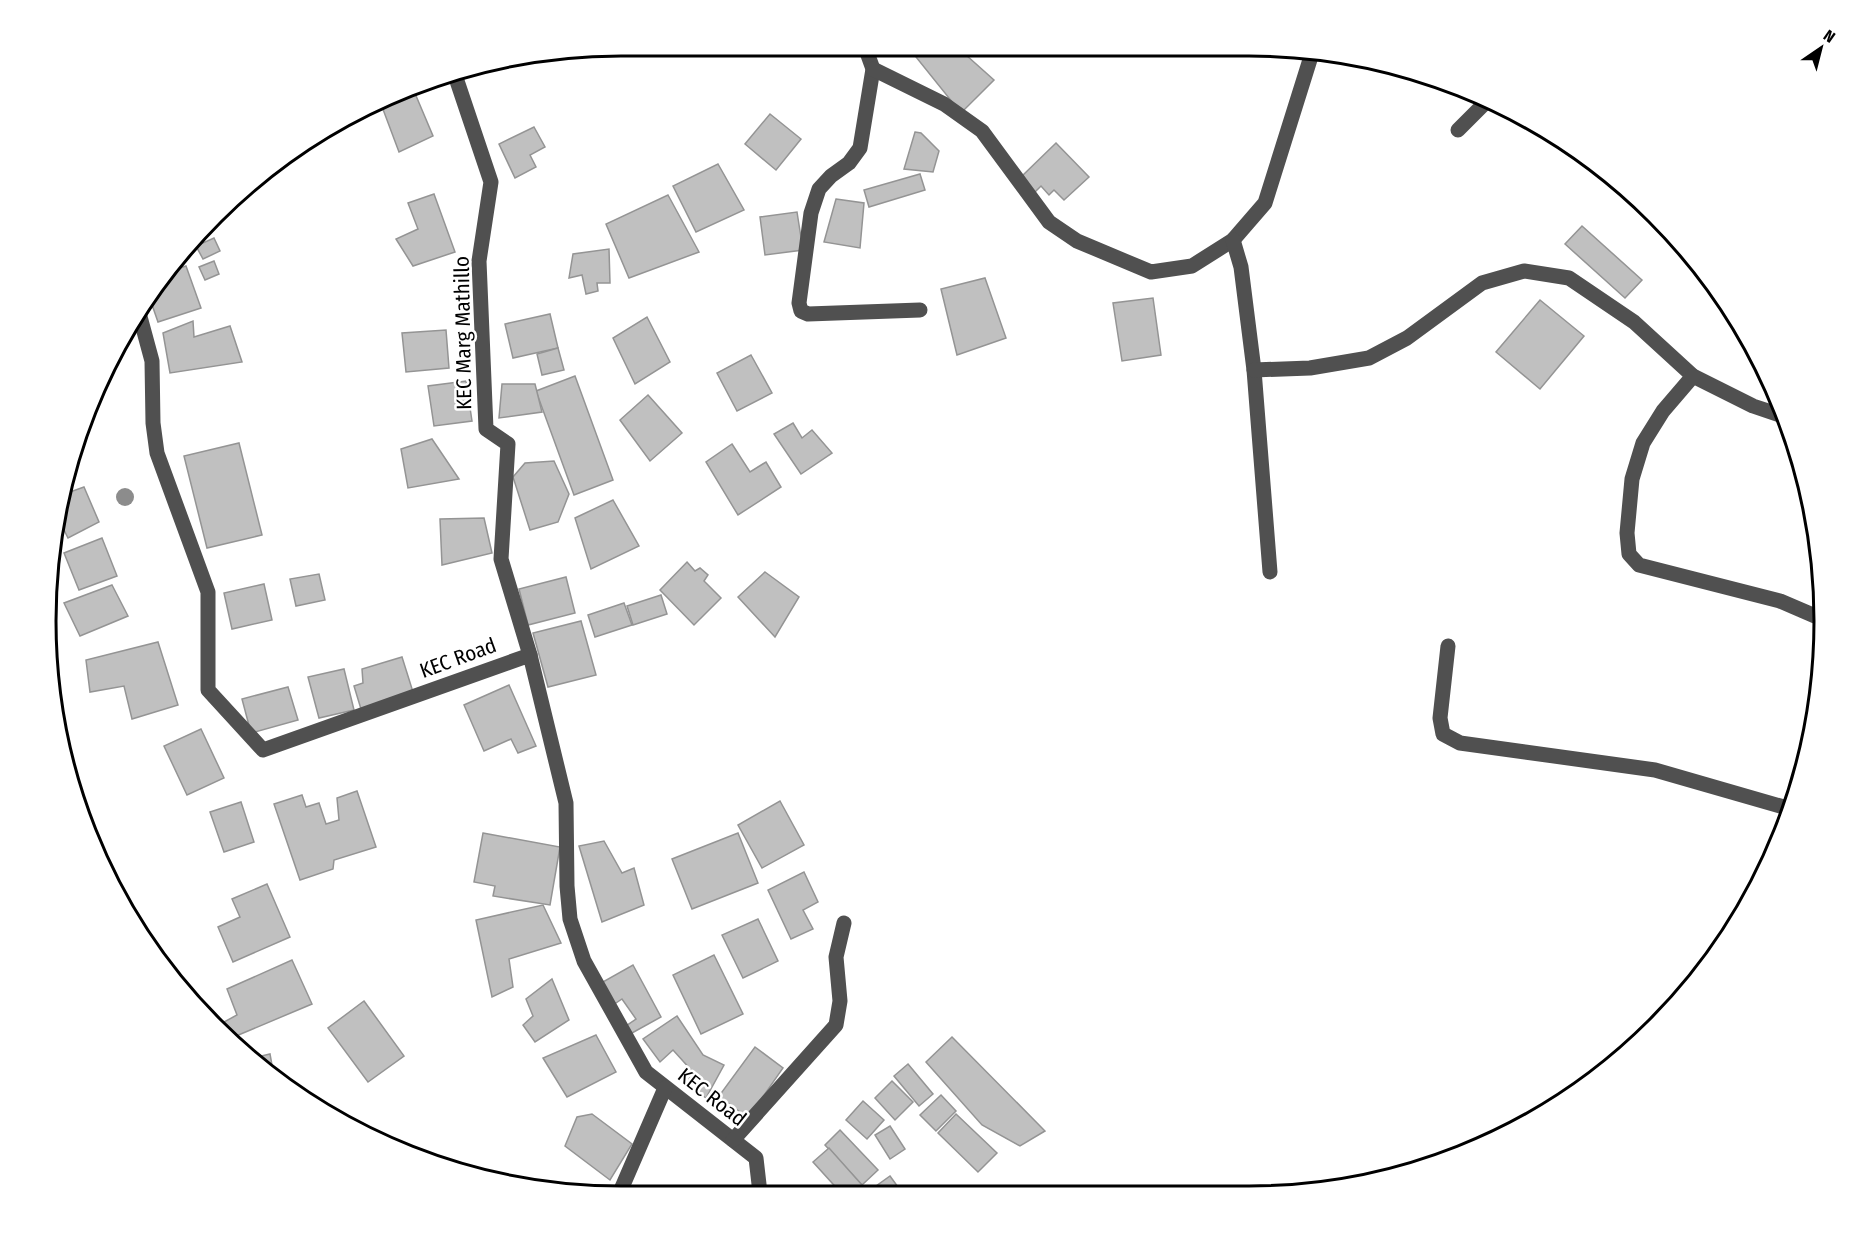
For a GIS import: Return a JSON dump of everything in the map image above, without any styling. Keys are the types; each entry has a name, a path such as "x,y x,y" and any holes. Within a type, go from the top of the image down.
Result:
{"street":[{"path":"868,56 873,69 860,148 849,163 831,176 819,189 811,213 798,303 801,310 808,314 920,310"},
{"path":"873,69 944,104 982,131 1049,222 1077,241 1151,272 1192,266 1233,240 1264,203 1310,59"},
{"name":"KEC Marg Mathillo","path":"457,81 491,182 479,261 486,429 508,444 501,559 530,655"},
{"path":"1458,130 1481,107"},
{"path":"1233,240 1241,267 1254,370 1270,572"},
{"path":"1254,370 1310,368 1369,358 1407,338 1482,283 1524,270 1569,278 1634,322 1693,376 1753,406 1773,413"},
{"name":"KEC Road","path":"141,322 152,361 153,423 157,453 208,592 208,690 263,750 530,655 566,803 567,886 570,919 584,961 646,1072 756,1158 759,1186"},
{"path":"1693,376 1663,411 1643,443 1632,479 1628,533 1629,554 1639,565 1780,601 1814,615"},
{"path":"1448,646 1440,718 1443,734 1460,743 1655,770 1781,808"},
{"path":"733,1140 836,1025 840,1001 836,957 844,923"},
{"path":"623,1186 666,1088"}],"building":[{"path":"967,56 994,80 961,113 916,57"},
{"path":"416,95 433,136 399,152 383,109"},
{"path":"770,114 801,139 776,170 745,144"},
{"path":"534,127 545,147 530,155 536,167 515,178 499,144"},
{"path":"915,132 921,133 939,151 933,172 904,169"},
{"path":"1056,143 1089,177 1064,200 1054,190 1049,195 1041,186 1035,192 1020,178"},
{"path":"718,164 744,210 696,232 673,186"},
{"path":"920,174 925,190 869,207 864,190"},
{"path":"434,194 455,252 413,266 396,239 418,229 408,203"},
{"path":"668,195 699,252 629,278 606,224"},
{"path":"836,199 864,203 860,248 824,242"},
{"path":"797,212 803,250 765,255 760,217"},
{"path":"1582,226 1642,280 1625,298 1565,244"},
{"path":"214,238 220,251 203,259 197,247"},
{"path":"609,249 610,283 597,283 598,291 586,294 582,275 569,278 573,254"},
{"path":"214,261 219,274 205,280 199,267"},
{"path":"186,266 201,308 158,322 152,305 179,268"},
{"path":"985,278 1006,338 957,355 941,289"},
{"path":"1153,298 1161,355 1122,361 1113,303"},
{"path":"1540,300 1584,336 1540,389 1496,352"},
{"path":"550,314 558,348 513,358 505,324"},
{"path":"647,317 670,362 635,384 613,338"},
{"path":"193,321 194,337 230,326 242,362 170,373 163,333"},
{"path":"446,330 449,368 406,372 402,333"},
{"path":"558,348 564,370 542,375 537,354"},
{"path":"751,355 772,393 737,411 717,373"},
{"path":"575,376 613,480 574,495 536,391"},
{"path":"466,381 472,421 434,426 428,386"},
{"path":"502,384 535,384 542,412 499,418"},
{"path":"648,395 682,433 650,461 620,420"},
{"path":"793,423 802,438 812,430 832,453 801,474 774,434"},
{"path":"432,439 459,479 408,488 401,449"},
{"path":"239,443 262,535 207,548 184,456"},
{"path":"732,444 750,472 766,462 781,487 738,515 706,462"},
{"path":"554,461 569,494 558,522 530,530 513,477 525,463"},
{"path":"84,487 99,522 68,538 63,528 71,492"},
{"path":"613,500 639,546 591,569 575,518"},
{"path":"484,518 492,553 442,565 440,519"},
{"path":"102,538 117,576 79,590 64,553"},
{"path":"687,562 695,571 700,568 708,575 704,581 721,598 694,625 660,590"},
{"path":"765,572 799,597 775,637 738,597"},
{"path":"319,574 325,600 296,606 290,579"},
{"path":"566,577 575,613 528,625 519,589"},
{"path":"264,584 272,620 232,629 224,593"},
{"path":"112,585 128,616 80,636 64,603"},
{"path":"661,595 667,614 633,625 627,606"},
{"path":"624,603 632,625 595,637 588,615"},
{"path":"581,621 596,675 548,687 533,633"},
{"path":"158,642 178,705 132,719 124,686 90,692 86,660"},
{"path":"402,657 413,692 361,709 354,686 363,683 362,669"},
{"path":"344,669 354,710 319,718 308,677"},
{"path":"509,685 536,746 518,753 511,739 484,751 464,705"},
{"path":"288,687 298,720 251,733 242,699"},
{"path":"201,729 224,778 187,795 164,746"},
{"path":"357,791 376,847 334,860 333,869 300,880 274,804 302,795 306,807 319,803 326,824 339,820 337,798"},
{"path":"780,801 804,845 762,868 738,825"},
{"path":"241,802 254,842 224,852 210,812"},
{"path":"483,833 560,847 550,905 493,896 495,886 474,882"},
{"path":"738,833 758,883 692,909 672,859"},
{"path":"604,841 622,873 634,868 644,905 602,922 579,846"},
{"path":"804,872 818,902 803,910 813,929 791,939 768,890"},
{"path":"267,884 290,937 233,962 218,927 240,917 232,899"},
{"path":"543,905 561,943 509,959 513,987 492,997 476,920"},
{"path":"758,919 778,961 743,978 722,935"},
{"path":"714,955 743,1014 701,1034 673,975"},
{"path":"292,960 312,1004 237,1036 223,1023 237,1015 227,989"},
{"path":"633,965 661,1017 632,1033 626,1026 636,1019 622,999 613,1005 601,983"},
{"path":"552,979 569,1020 535,1042 523,1025 533,1016 526,999"},
{"path":"364,1001 404,1056 368,1082 328,1028"},
{"path":"677,1016 703,1055 724,1065 706,1098 687,1085 692,1071 673,1050 660,1062 643,1039"},
{"path":"596,1035 616,1072 567,1097 543,1058"},
{"path":"952,1037 1045,1131 1020,1146 982,1125 926,1062"},
{"path":"755,1047 783,1068 748,1118 719,1096"},
{"path":"270,1054 272,1066 260,1056"},
{"path":"908,1064 933,1094 919,1106 894,1076"},
{"path":"892,1081 913,1102 895,1120 875,1098"},
{"path":"941,1095 956,1111 936,1131 920,1115"},
{"path":"863,1101 884,1120 867,1139 846,1120"},
{"path":"592,1114 632,1144 610,1180 565,1146 577,1117"},
{"path":"956,1114 997,1153 978,1172 938,1133"},
{"path":"890,1126 905,1149 890,1159 875,1135"},
{"path":"840,1130 878,1170 862,1185 825,1145"},
{"path":"829,1148 862,1185 835,1186 813,1162"},
{"path":"890,1176 897,1186 876,1186"}]}
